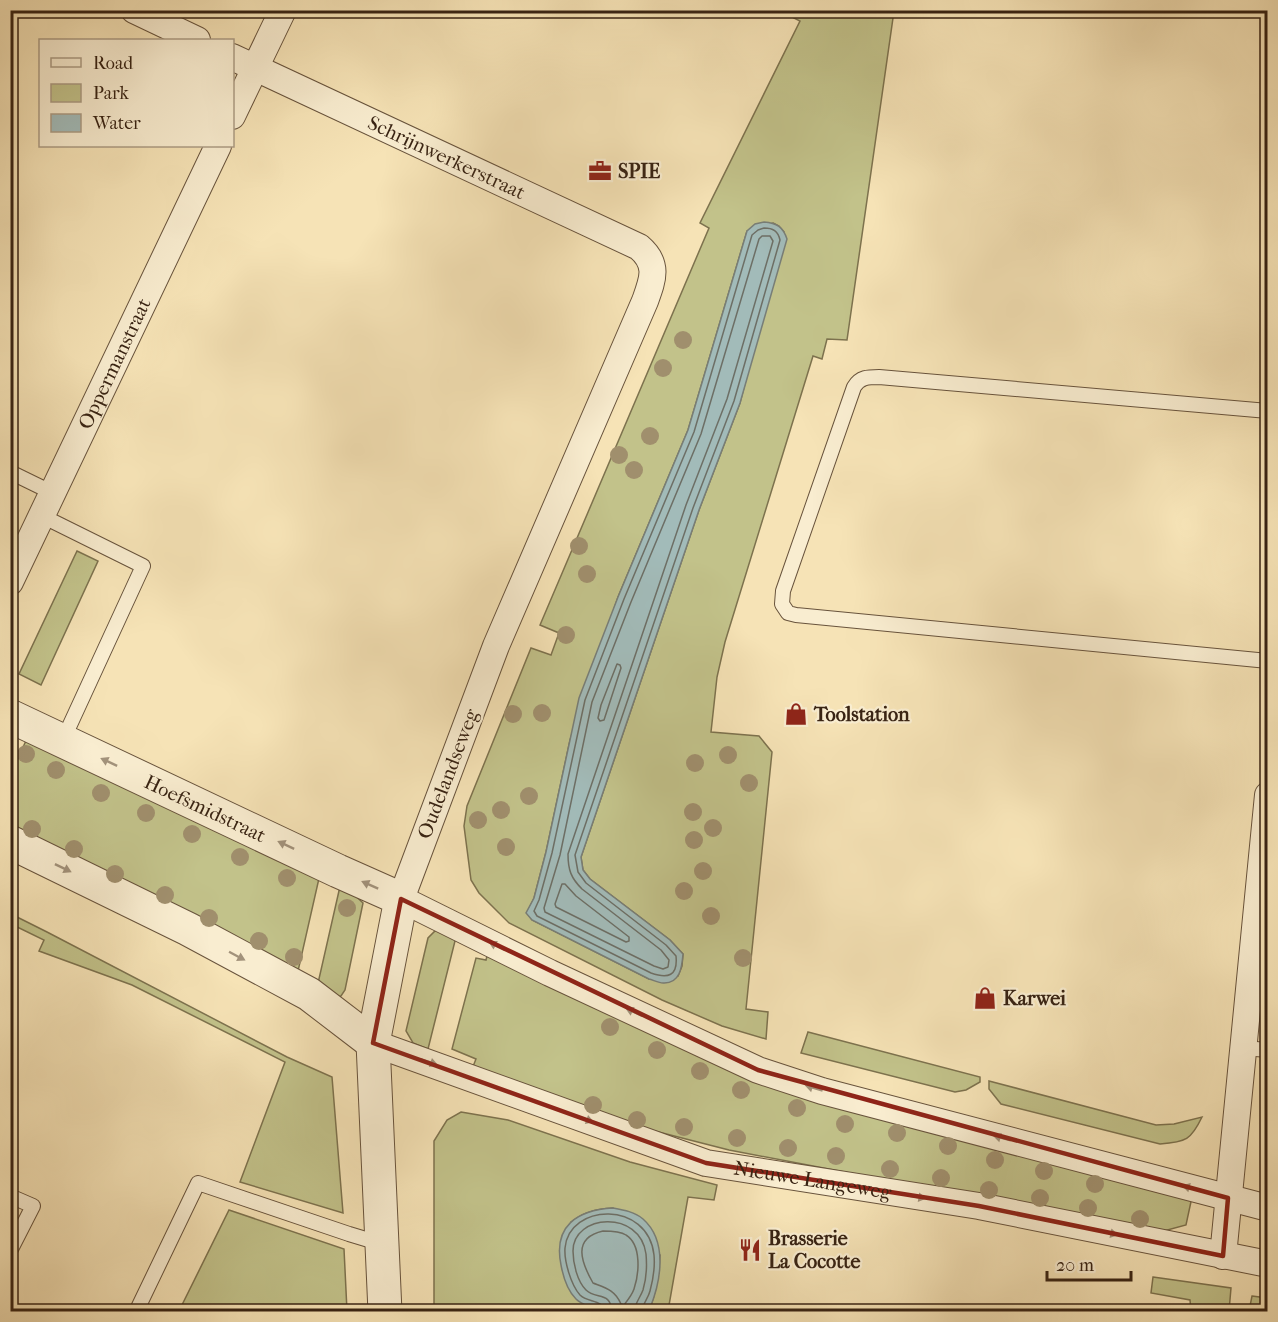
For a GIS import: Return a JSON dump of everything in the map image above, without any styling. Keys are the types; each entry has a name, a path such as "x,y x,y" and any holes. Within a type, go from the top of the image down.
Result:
{"street":[{"path":"134,10 195,39"},
{"path":"234,107 244,63 283,10"},
{"name":"Schrijnwerkerstraat","path":"244,63 639,247 648,255 652,266"},
{"name":"Oppermanstraat","path":"10,582 218,147"},
{"name":"Oudelandseweg","path":"385,1311 373,1043 401,898 496,646 645,301 651,282 652,266"},
{"name":"Hoefsmidstraat","path":"10,716 338,871 401,898"},
{"path":"1223,1256 1228,1198 1255,1049 1268,795"},
{"path":"10,843 188,929 309,994 373,1043"},
{"path":"401,898 550,973 758,1070 822,1091 1268,1208"},
{"name":"Nieuwe Langeweg","path":"373,1043 706,1163 979,1206 1268,1264"}],"lane":[{"path":"1268,411 867,377 857,381 854,387 783,591 782,604 788,613 796,615 1268,660"},
{"path":"10,472 53,493"},
{"path":"42,516 143,566 63,740"},
{"path":"136,1311 198,1183 382,1244"},
{"path":"10,1196 33,1206 10,1251"}],"highlighted area":[{"path":"401,899 758,1070 1228,1198 1223,1256 979,1206 706,1163 373,1043"}],"green space":[{"path":"783,11 894,11 847,340 827,339 822,359 813,356 725,642 717,677 711,732 759,736 772,752 746,1009 768,1012 766,1039 722,1026 662,1000 509,923 479,893 471,880 464,826 467,806 531,648 551,655 559,633 540,625 709,228 700,223 800,21","holes":["773,223 784,232 740,403 699,510 581,857 583,870 590,879 670,940 683,954 678,976 649,979 532,920 527,913 534,898 546,852 570,740 618,597 688,430 747,231"]},
{"path":"77,551 98,561 41,685 19,674"},
{"path":"29,734 320,874 296,980 11,831 11,774"},
{"path":"341,882 363,903 345,990 335,999 316,992"},
{"path":"11,914 287,1057 332,1077 343,1213 240,1182 285,1062 132,985 39,951 44,940 11,924"},
{"path":"437,929 456,937 428,1049 413,1043 406,1031 428,938"},
{"path":"488,952 679,1046 1192,1197 1186,1225 1160,1232 729,1150 639,1127 472,1069 476,1059 452,1049 476,958 486,960"},
{"path":"808,1032 980,1077 980,1082 966,1090 955,1092 801,1053"},
{"path":"989,1081 1156,1125 1174,1124 1202,1117 1187,1138 1182,1141 1160,1144 1001,1104 989,1089"},
{"path":"461,1112 508,1120 630,1162 717,1185 714,1200 688,1197 668,1311 642,1311 650,1308 657,1282 660,1255 613,1208 590,1212 571,1222 584,1305 606,1311 434,1311 434,1141 447,1120"},
{"path":"229,1210 344,1249 347,1311 179,1311"},
{"path":"1153,1277 1231,1288 1229,1311 1191,1311 1190,1300 1151,1293"},
{"path":"1252,1296 1267,1298 1267,1311 1249,1311"}],"water":[{"path":"764,222 779,226 787,239 740,403 699,510 581,857 583,870 590,879 670,940 683,954 677,978 669,983 661,983 532,920 526,913 534,898 546,852 579,698 618,597 688,430 747,231 755,224"},
{"path":"613,1208 643,1219 656,1238 660,1262 659,1274 650,1308 644,1311 608,1311 581,1303 571,1292 563,1274 559,1251 564,1230 570,1223 589,1212"}],"place":[{"name":"SPIE","path":"600,171"},
{"name":"Toolstation","path":"796,714"},
{"name":"Karwei","path":"985,998"},
{"name":"Brasserie La Cocotte","path":"750,1250"}]}
